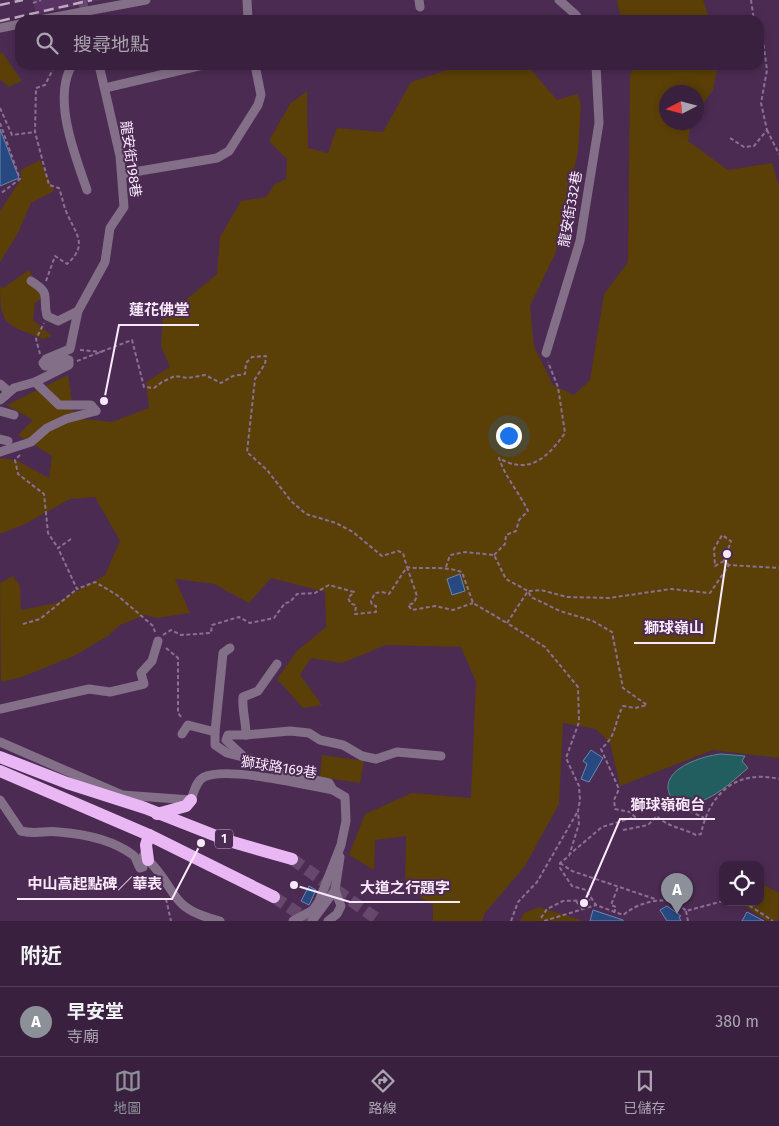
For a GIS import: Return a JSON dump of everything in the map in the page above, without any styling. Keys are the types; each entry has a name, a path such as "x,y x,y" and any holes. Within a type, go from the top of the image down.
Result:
{"highway":[{"path":"0,757 67,783 145,808 157,814 186,806 191,800"},
{"path":"0,771 155,837"},
{"name":"1","path":"157,814 230,841 292,859"},
{"path":"147,856 155,837 169,819"},
{"name":"1","path":"155,837 274,897"}],"lane":[{"path":"86,15 146,0"},
{"path":"247,0 248,15"},
{"path":"559,0 576,15"},
{"path":"0,28 15,25"},
{"path":"69,70 65,76 68,136 87,190"},
{"name":"龍安街198巷","path":"70,349 78,311 106,262 110,228 124,207 122,174 100,70"},
{"path":"105,88 182,70"},
{"path":"122,174 217,158 229,151 258,105 260,95 256,70"},
{"name":"龍安街332巷","path":"546,353 580,241 599,123 596,70"},
{"path":"31,281 43,288 47,295 47,316 58,321 78,311"},
{"path":"0,402 8,392 36,382 69,364 69,360 66,359 50,366 45,366 43,363 46,359 70,349"},
{"path":"0,452 31,442 47,428 66,419 96,411 91,405 59,405 36,382"},
{"path":"0,384 8,392"},
{"path":"0,412 14,414"},
{"path":"0,709 89,689 110,692 144,684 141,673 152,661 158,641"},
{"path":"230,648 223,653 215,745 227,753 243,756 282,773 329,782 333,790"},
{"path":"246,735 246,719 242,713 243,697 258,691 277,664"},
{"path":"182,734 188,725 215,732"},
{"path":"243,756 226,740 228,735 290,731 309,733 320,740 343,745 362,756 376,759 397,752 441,756"},
{"path":"0,742 122,795 191,800"},
{"name":"獅球路169巷","path":"191,800 198,782 204,777 230,774 333,790 345,797 346,821 341,845 319,901 313,910 293,921"},
{"path":"0,800 21,831 36,834 58,831 87,836 114,844 135,857 140,868 143,865 142,858 147,856 160,872 180,904 188,911 220,921"},
{"path":"328,921 337,914 341,906 335,890 341,845"},
{"path":"312,921 335,890"}],"path":[{"path":"32,3 41,0"},
{"path":"751,0 753,15"},
{"path":"764,48 767,70 761,102 767,130 779,154"},
{"path":"43,288 55,256 67,264 76,256 79,235 66,212 59,188 49,185 35,132 36,88 45,85 52,70"},
{"path":"0,108 12,135 35,132"},
{"path":"0,123 20,178 0,194"},
{"path":"730,138 744,147 754,146 767,130"},
{"path":"43,363 36,339 47,316"},
{"path":"69,364 106,352 132,340 144,387 154,388 175,376 188,378 205,375 221,383 233,376 245,374 246,363 252,357 266,356 265,364 255,379 247,452 268,470 291,500 306,514 336,523 353,532 382,556 398,551 403,553 417,596 414,603 408,606 412,610 435,606 453,610 473,603"},
{"path":"70,349 106,352"},
{"path":"446,567 450,555 465,552 494,554 505,544 506,535 516,531 519,520 528,511 512,482 503,472 499,458 506,462 526,466 543,458 554,448 565,433 558,387 546,353"},
{"path":"31,442 15,460 18,474 44,494 48,533 58,548 77,589"},
{"path":"722,535 730,540 724,561 714,566 714,549 722,535"},
{"path":"58,548 71,539"},
{"path":"494,554 506,579 528,592 531,597 553,608 593,621 612,632 623,688 646,705 635,708 624,706 618,716 613,739 601,749 620,789 614,800 615,809 630,812 635,817 602,827 560,863"},
{"path":"724,561 729,565 779,568"},
{"path":"507,623 528,592 541,590 567,597 609,598 671,589 710,594 729,565"},
{"path":"407,566 420,568 446,567 462,572 473,603 545,647 578,687 580,722 566,758 580,786 579,824 569,856"},
{"path":"158,641 171,630 181,635 202,635 211,633 212,625 239,617 250,623 274,618 285,603 290,602 297,594 316,593 329,585 354,592 348,598 350,604 356,605 356,614 376,612 376,606 371,601 376,593 389,594 407,566"},
{"path":"23,624 40,619 77,589 95,582 117,595 153,626 158,641 178,658 178,713 188,725"},
{"path":"623,830 648,825 657,816 664,823 682,827 696,835 701,834 704,818 726,787 740,778 779,779"},
{"path":"684,808 704,818"},
{"path":"511,921 518,902 537,882 578,811"},
{"path":"560,863 572,871 655,899 676,900 686,911 688,921"},
{"path":"560,863 560,868 572,886 586,890 596,905 614,913 623,915 634,907 655,899"},
{"path":"166,884 168,912 171,921"},
{"path":"614,913 616,907 611,905 618,887"},
{"path":"541,918 555,904 563,901 591,900"},
{"path":"576,901 583,910"},
{"path":"686,911 719,902"},
{"path":"544,921 596,905"},
{"path":"750,906 773,921"}],"shaded area":[{"path":"33,0 101,0 36,15"},
{"path":"617,0 703,0 708,15 620,15"},
{"path":"2,52 22,81 9,87 0,80 0,53"},
{"path":"447,70 531,70 557,100 577,94 581,103 578,151 556,252 530,306 534,346 553,385 574,395 590,380 604,294 628,262 630,75 632,70 717,70 713,90 704,102 704,85 659,85 659,130 690,130 688,141 728,170 772,163 779,186 779,758 713,750 620,786 610,743 596,729 563,723 559,804 525,866 485,913 482,921 433,921 433,905 405,888 406,836 375,840 374,870 349,855 365,814 412,793 471,798 476,682 461,647 386,645 342,663 311,658 300,675 322,705 303,708 277,679 297,651 326,627 325,592 271,578 249,603 214,584 175,579 190,613 157,618 145,615 120,625 108,636 74,656 22,677 1,682 0,583 13,576 20,586 21,610 56,603 105,575 120,541 95,497 70,499 25,524 0,534 0,458 16,460 49,478 52,456 18,435 33,420 7,405 68,375 74,418 112,422 149,408 146,382 170,367 161,346 163,319 217,274 220,237 241,201 266,197 275,184 286,179 287,159 269,141 290,104 307,91 308,148 328,153 337,128 383,132 411,82"},
{"path":"40,160 54,191 31,203 17,235 0,262 0,211 21,179 21,170"},
{"path":"29,270 43,297 35,303 33,320 52,336 43,339 8,323 2,310 0,286 3,288"},
{"path":"721,754 745,756 742,761 748,768 722,789 702,801 682,803 672,799 668,789 669,780 674,773 692,762"},
{"path":"322,755 364,761 360,783 320,777"},
{"path":"764,885 779,893 778,921 767,921 744,906 764,906"},
{"path":"539,907 584,921 520,921 524,913"}],"building":[{"path":"0,129 19,178 0,186"},
{"path":"460,574 465,591 452,595 447,579"},
{"path":"591,750 603,758 589,782 581,779 587,764 583,761"},
{"path":"309,886 316,890 309,905 301,901"},
{"path":"667,906 681,916 679,917 681,921 667,921 660,910"},
{"path":"593,910 623,920 623,921 590,921"},
{"path":"747,912 764,921 742,921"}],"tunnel":[{"path":"82,0 85,11"},
{"path":"292,859 380,921"},
{"path":"274,897 310,921"}],"railway":[{"path":"0,5 23,0"},
{"path":"26,15 92,0"},
{"path":"0,21 15,18"}],"place":[{"name":"蓮花佛堂","path":"104,401"},
{"name":"獅球嶺山","path":"727,554"},
{"name":"中山高起點碑／華表","path":"201,843"},
{"name":"大道之行題字","path":"294,885"},
{"name":"獅球嶺砲台","path":"584,903"},
{"name":"早安堂","path":"677,914"}]}
